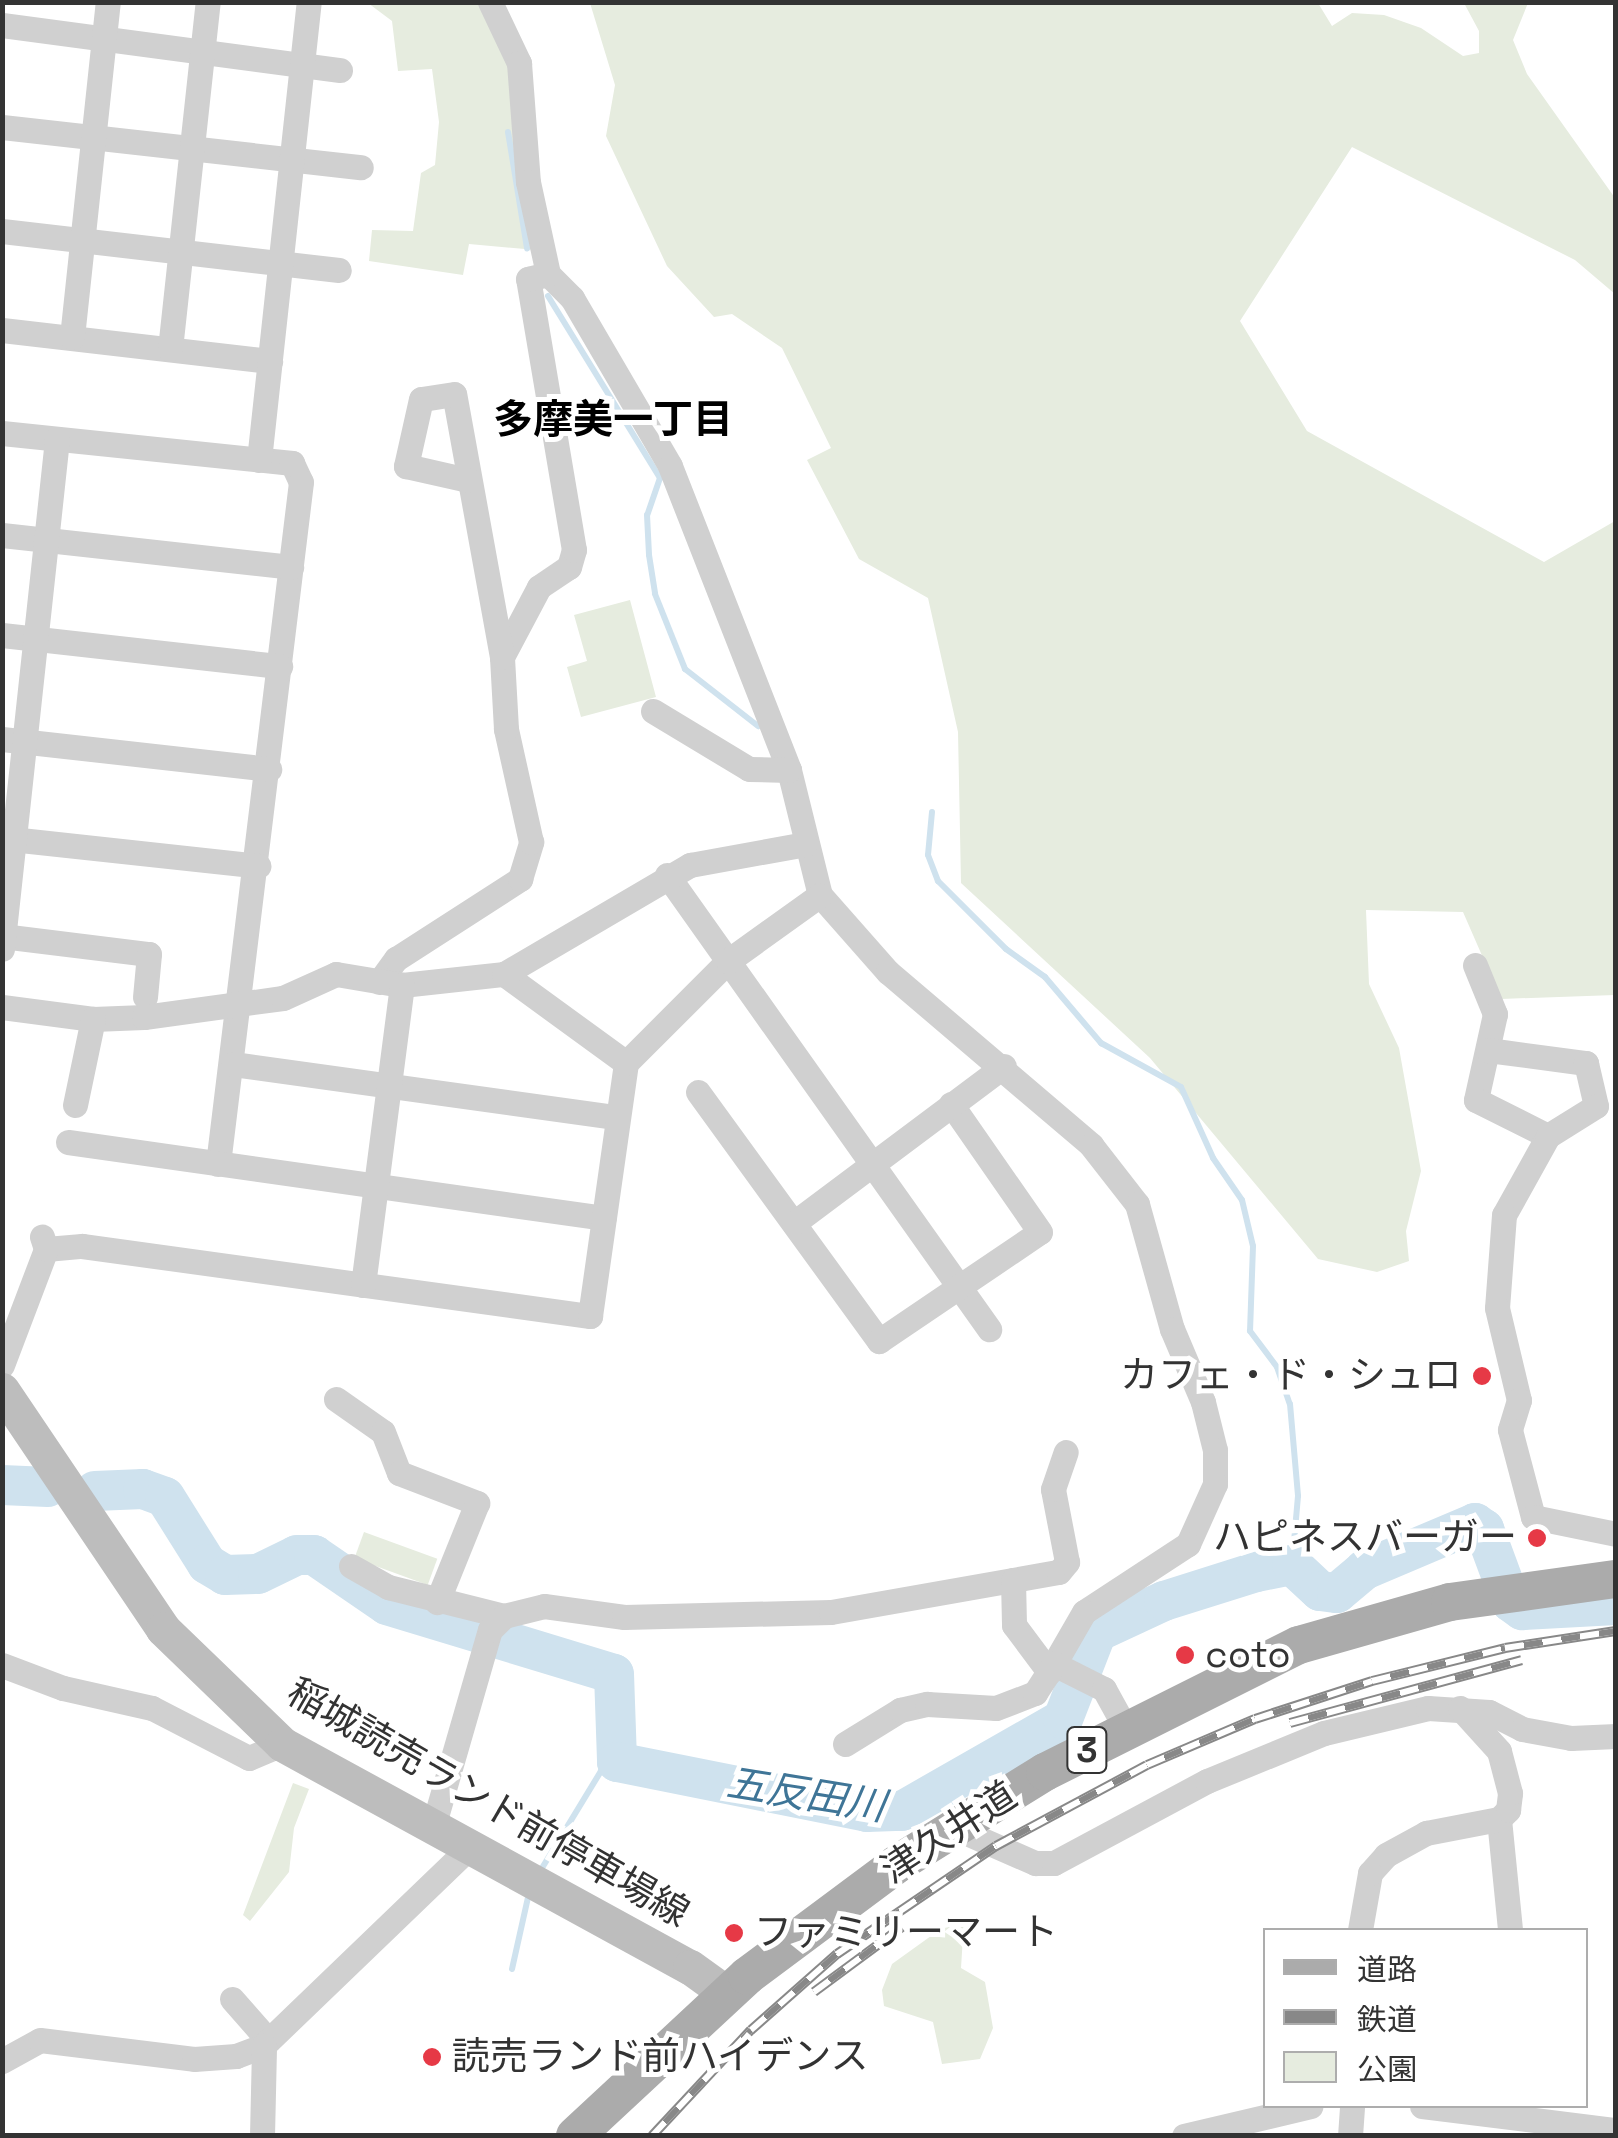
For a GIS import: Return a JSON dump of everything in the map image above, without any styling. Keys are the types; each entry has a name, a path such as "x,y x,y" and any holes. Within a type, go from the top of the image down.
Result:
{"main road":[{"name":"稲城読売ランド前停車場線","path":"2,1390 163,1630 282,1744 726,1993"},
{"name":"津久井道","path":"575,2136 726,1993 953,1827 1126,1729 1299,1645 1506,1591 1616,1579"}],"street":[{"path":"72,338 108,2"},
{"path":"170,349 208,2"},
{"path":"259,460 309,2"},
{"path":"490,2 518,62 528,182 548,274 572,298 670,466 789,770 820,895 888,972 1004,1066 1091,1145 1137,1204 1215,1450 1214,1484 1188,1544 1084,1612 1064,1672 1035,1693 996,1708 927,1704 900,1710 845,1744"},
{"path":"2,26 340,70"},
{"path":"2,127 360,168"},
{"path":"2,231 339,270"},
{"path":"502,657 539,587 569,566 574,550 528,279 548,274"},
{"path":"2,330 270,361"},
{"path":"2,433 292,463 300,482 258,866 218,1164"},
{"path":"57,439 36,639 14,740 3,940 149,954 145,996"},
{"path":"363,1285 386,1086 390,984 396,960 520,880 532,842 506,729 502,657 468,480"},
{"path":"2,535 291,567"},
{"path":"2,635 280,666"},
{"path":"653,711 749,769 789,770"},
{"path":"14,740 268,769"},
{"path":"8,839 258,866"},
{"path":"2,1007 93,1019 241,1006 283,998 336,974 390,984 504,974 690,864 805,844"},
{"path":"668,876 989,1329"},
{"path":"2,1365 44,1243 590,1316 626,1063 728,961 820,895"},
{"path":"1475,965 1496,1014 1476,1100 1548,1136"},
{"path":"504,974 626,1063"},
{"path":"76,1105 93,1019"},
{"path":"1488,1050 1586,1063 1596,1106 1548,1136 1504,1215 1497,1308 1519,1400 1510,1430 1534,1516 1616,1534"},
{"path":"233,1064 618,1116"},
{"path":"794,1223 870,1161 1004,1066"},
{"path":"698,1092 878,1342 1040,1232 951,1104"},
{"path":"68,1142 604,1218"},
{"path":"336,1399 382,1432 399,1473 477,1503 437,1602"},
{"path":"433,1827 494,1630 544,1606 624,1617 831,1612 1059,1572 1067,1562 1053,1489 1066,1452"},
{"path":"351,1566 388,1587 437,1602 494,1630"},
{"path":"1013,1580 1017,1631 1064,1672 1104,1689 1126,1729"},
{"path":"2,1665 62,1688 152,1708 250,1758 282,1744"},
{"path":"953,1827 1035,1863 1054,1864 1168,1799 1324,1734 1428,1708 1489,1712 1522,1730 1616,1736"},
{"path":"1460,1708 1498,1752 1510,1792 1499,1819 1510,1928"},
{"path":"1360,1928 1370,1873 1386,1854 1426,1832 1499,1819"},
{"path":"2,2062 40,2040 194,2059 236,2056 266,2042 470,1847"},
{"path":"232,1998 266,2042 262,2136"},
{"path":"1184,2136 1303,2108"},
{"path":"1350,2136 1352,2108"},
{"path":"1438,2108 1616,2130"}],"green space":[{"path":"368,3 478,3 486,9 511,75 536,250 469,244 463,275 369,261 372,230 413,231 421,173 435,165 439,122 432,69 398,71 392,21"},
{"path":"590,3 1318,3 1332,26 1352,13 1384,15 1421,28 1463,56 1479,53 1479,31 1464,3 1528,3 1513,40 1527,74 1615,198 1615,294 1575,260 1352,147 1240,321 1307,431 1544,562 1615,521 1615,995 1501,999 1463,912 1366,910 1369,984 1399,1048 1421,1171 1406,1231 1409,1261 1377,1272 1318,1259 1150,1058 961,883 958,732 928,598 859,559 807,460 831,448 782,348 732,314 714,317 667,266 606,136 615,85"},
{"path":"630,600 656,697 581,717 567,667 587,661 574,615"},
{"path":"364,1532 437,1559 428,1585 354,1558"},
{"path":"293,1783 309,1789 294,1828 289,1872 250,1921 243,1915"},
{"path":"956,1918 964,1921 961,1968 985,1982 993,2028 980,2059 942,2064 933,2022 884,2006 882,1990 892,1964"}],"waterway":[{"path":"508,132 527,248"},
{"path":"548,296 660,478 647,515 649,555 655,594 685,669 758,726"},
{"path":"932,812 928,855 938,881 1006,949 1045,977 1101,1043 1181,1087 1213,1158 1242,1200 1253,1246 1250,1331 1277,1367 1290,1404 1298,1496 1292,1565"},
{"name":"五反田川","path":"2,1485 48,1487"},
{"name":"五反田川","path":"95,1491 143,1489 165,1497 207,1564 225,1575 258,1574 297,1555 314,1555 387,1605 614,1674 617,1762 867,1812 902,1811 1063,1719 1097,1632 1164,1601 1256,1572 1292,1565 1320,1591 1337,1593 1364,1570 1475,1523 1484,1529 1511,1602 1522,1610 1616,1605"},
{"path":"539,1873 601,1771 617,1762"},
{"path":"512,1969 529,1893"}],"railway":[{"path":"652,2136 751,2030 837,1954 996,1846 1147,1765 1255,1719 1372,1681 1505,1648 1616,1631"},
{"path":"1290,1723 1522,1660"},
{"path":"814,1992 902,1927"}],"place":[{"name":"カフェ・ド・シュロ","path":"1482,1376"},
{"name":"ハピネスバーガー","path":"1537,1538"},
{"name":"coto","path":"1185,1655"},
{"name":"ファミリーマート","path":"734,1933"},
{"name":"読売ランド前ハイデンス","path":"432,2057"}],"district":[{"name":"多摩美一丁目","path":"613,420"}]}
